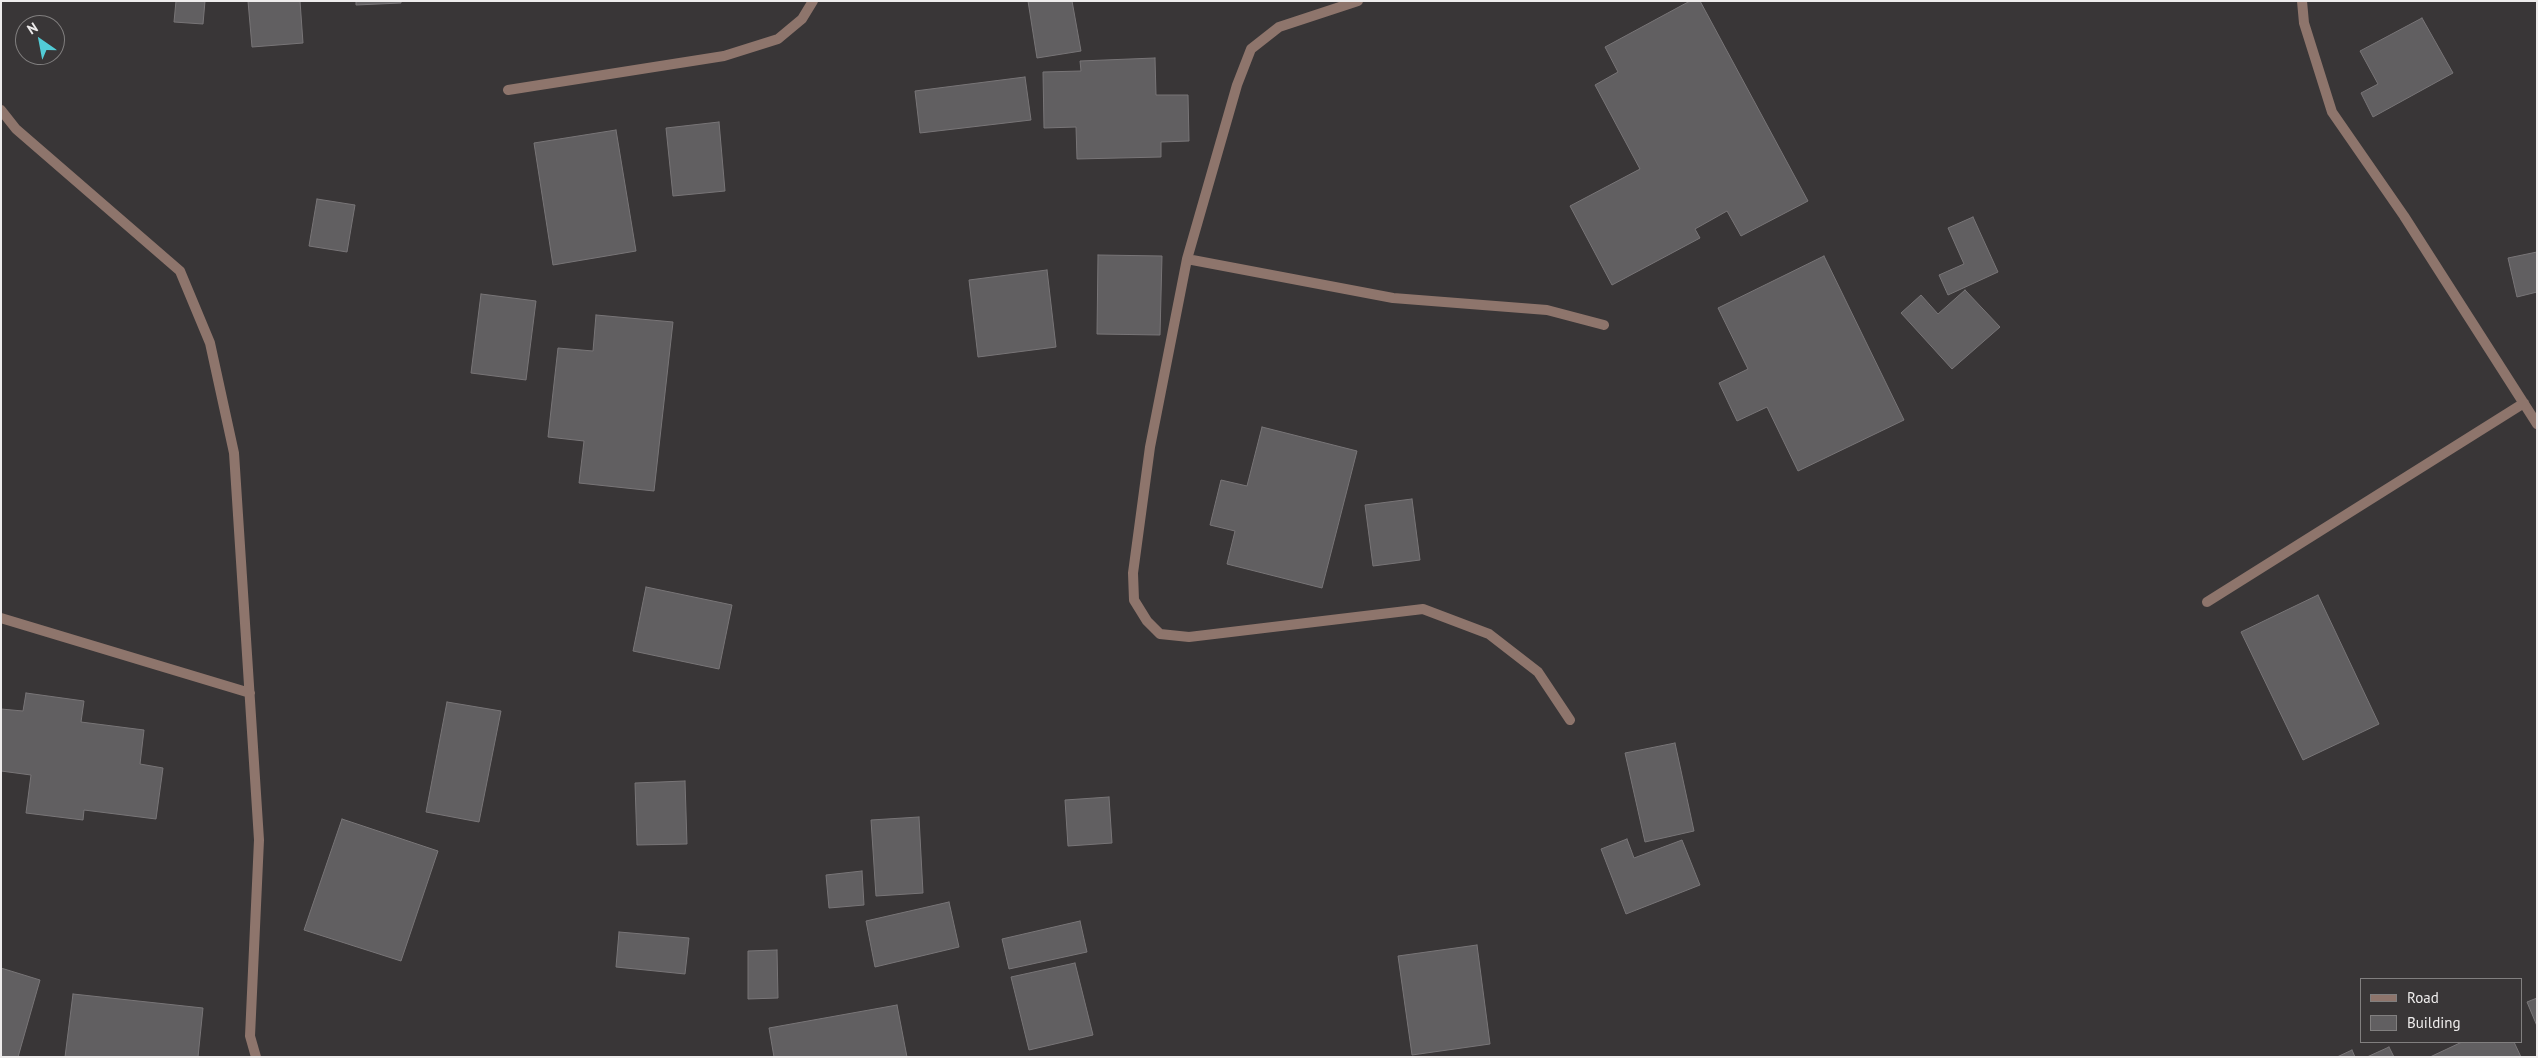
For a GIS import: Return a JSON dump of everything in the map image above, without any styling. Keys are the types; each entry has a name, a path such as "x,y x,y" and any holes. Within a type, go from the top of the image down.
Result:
{"street":[{"path":"508,90 724,56 778,39 802,19 813,1"},
{"path":"1358,1 1279,27 1251,50 1237,85 1187,259 1150,447 1133,573 1134,600 1147,621 1160,634 1189,637 1423,609 1488,634 1496,639 1538,672 1570,720"},
{"path":"2302,1 2304,23 2332,112 2404,216 2537,424"},
{"path":"1,110 16,129 180,271 210,343 234,453 250,693 259,840 250,1036 256,1057"},
{"path":"1187,259 1393,298 1547,310 1604,325"},
{"path":"2207,602 2524,403"},
{"path":"1,618 250,693"}],"building":[{"path":"176,1 205,1 203,24 174,22"},
{"path":"248,1 300,1 303,43 252,47"},
{"path":"356,1 401,1 401,3 356,5"},
{"path":"1028,1 1072,1 1081,51 1037,58"},
{"path":"1690,1 1700,1 1808,201 1741,236 1727,211 1695,229 1700,238 1612,285 1570,206 1640,169 1595,85 1618,72 1605,47"},
{"path":"2422,18 2453,73 2373,117 2361,93 2378,84 2360,51"},
{"path":"1155,58 1156,95 1188,95 1189,141 1161,142 1161,157 1077,159 1076,127 1044,128 1043,72 1081,71 1080,61"},
{"path":"1025,77 1031,120 920,133 915,91"},
{"path":"719,122 725,191 673,196 666,128"},
{"path":"616,130 636,251 553,265 534,143"},
{"path":"317,199 355,205 347,252 309,246"},
{"path":"1973,217 1998,272 1948,295 1939,275 1964,264 1948,228"},
{"path":"2537,252 2537,292 2517,297 2508,258"},
{"path":"1098,255 1162,256 1160,335 1097,334"},
{"path":"1824,256 1904,420 1798,471 1767,407 1737,421 1719,383 1748,369 1718,308"},
{"path":"1047,270 1056,347 978,357 969,280"},
{"path":"1965,290 2000,327 1952,369 1901,313 1921,295 1938,314"},
{"path":"481,294 536,301 526,380 471,373"},
{"path":"596,315 673,322 654,491 579,483 584,441 548,437 558,348 593,351"},
{"path":"1262,427 1357,451 1322,588 1227,564 1235,531 1210,525 1221,480 1247,486"},
{"path":"1412,499 1420,560 1373,566 1365,505"},
{"path":"646,587 732,605 719,669 633,651"},
{"path":"2318,595 2379,724 2303,760 2241,632"},
{"path":"26,693 84,701 81,722 144,730 140,764 163,768 156,819 84,810 83,820 26,813 31,775 1,771 1,709 23,711"},
{"path":"447,702 501,711 479,822 426,812"},
{"path":"1675,743 1694,831 1645,842 1625,753"},
{"path":"685,781 687,844 637,845 635,783"},
{"path":"1109,797 1112,843 1068,846 1065,800"},
{"path":"919,817 923,893 876,896 871,820"},
{"path":"342,819 438,851 401,961 304,930"},
{"path":"1627,839 1634,858 1682,840 1700,885 1626,914 1601,849"},
{"path":"862,871 864,905 829,908 826,875"},
{"path":"949,902 959,947 875,967 866,921"},
{"path":"1080,921 1087,952 1009,969 1002,939"},
{"path":"619,932 689,938 685,974 616,967"},
{"path":"1477,945 1490,1044 1412,1055 1398,956"},
{"path":"777,950 778,998 748,999 748,951"},
{"path":"1075,963 1093,1035 1029,1050 1011,977"},
{"path":"1,968 40,980 18,1057 1,1057"},
{"path":"73,994 203,1008 198,1057 65,1057"},
{"path":"2537,998 2537,1026 2527,1002"},
{"path":"897,1005 907,1057 774,1057 769,1028"},
{"path":"2460,1043 2514,1043 2521,1057 2430,1057"},
{"path":"2389,1047 2394,1057 2367,1057"},
{"path":"2352,1050 2355,1057 2337,1057"}]}
